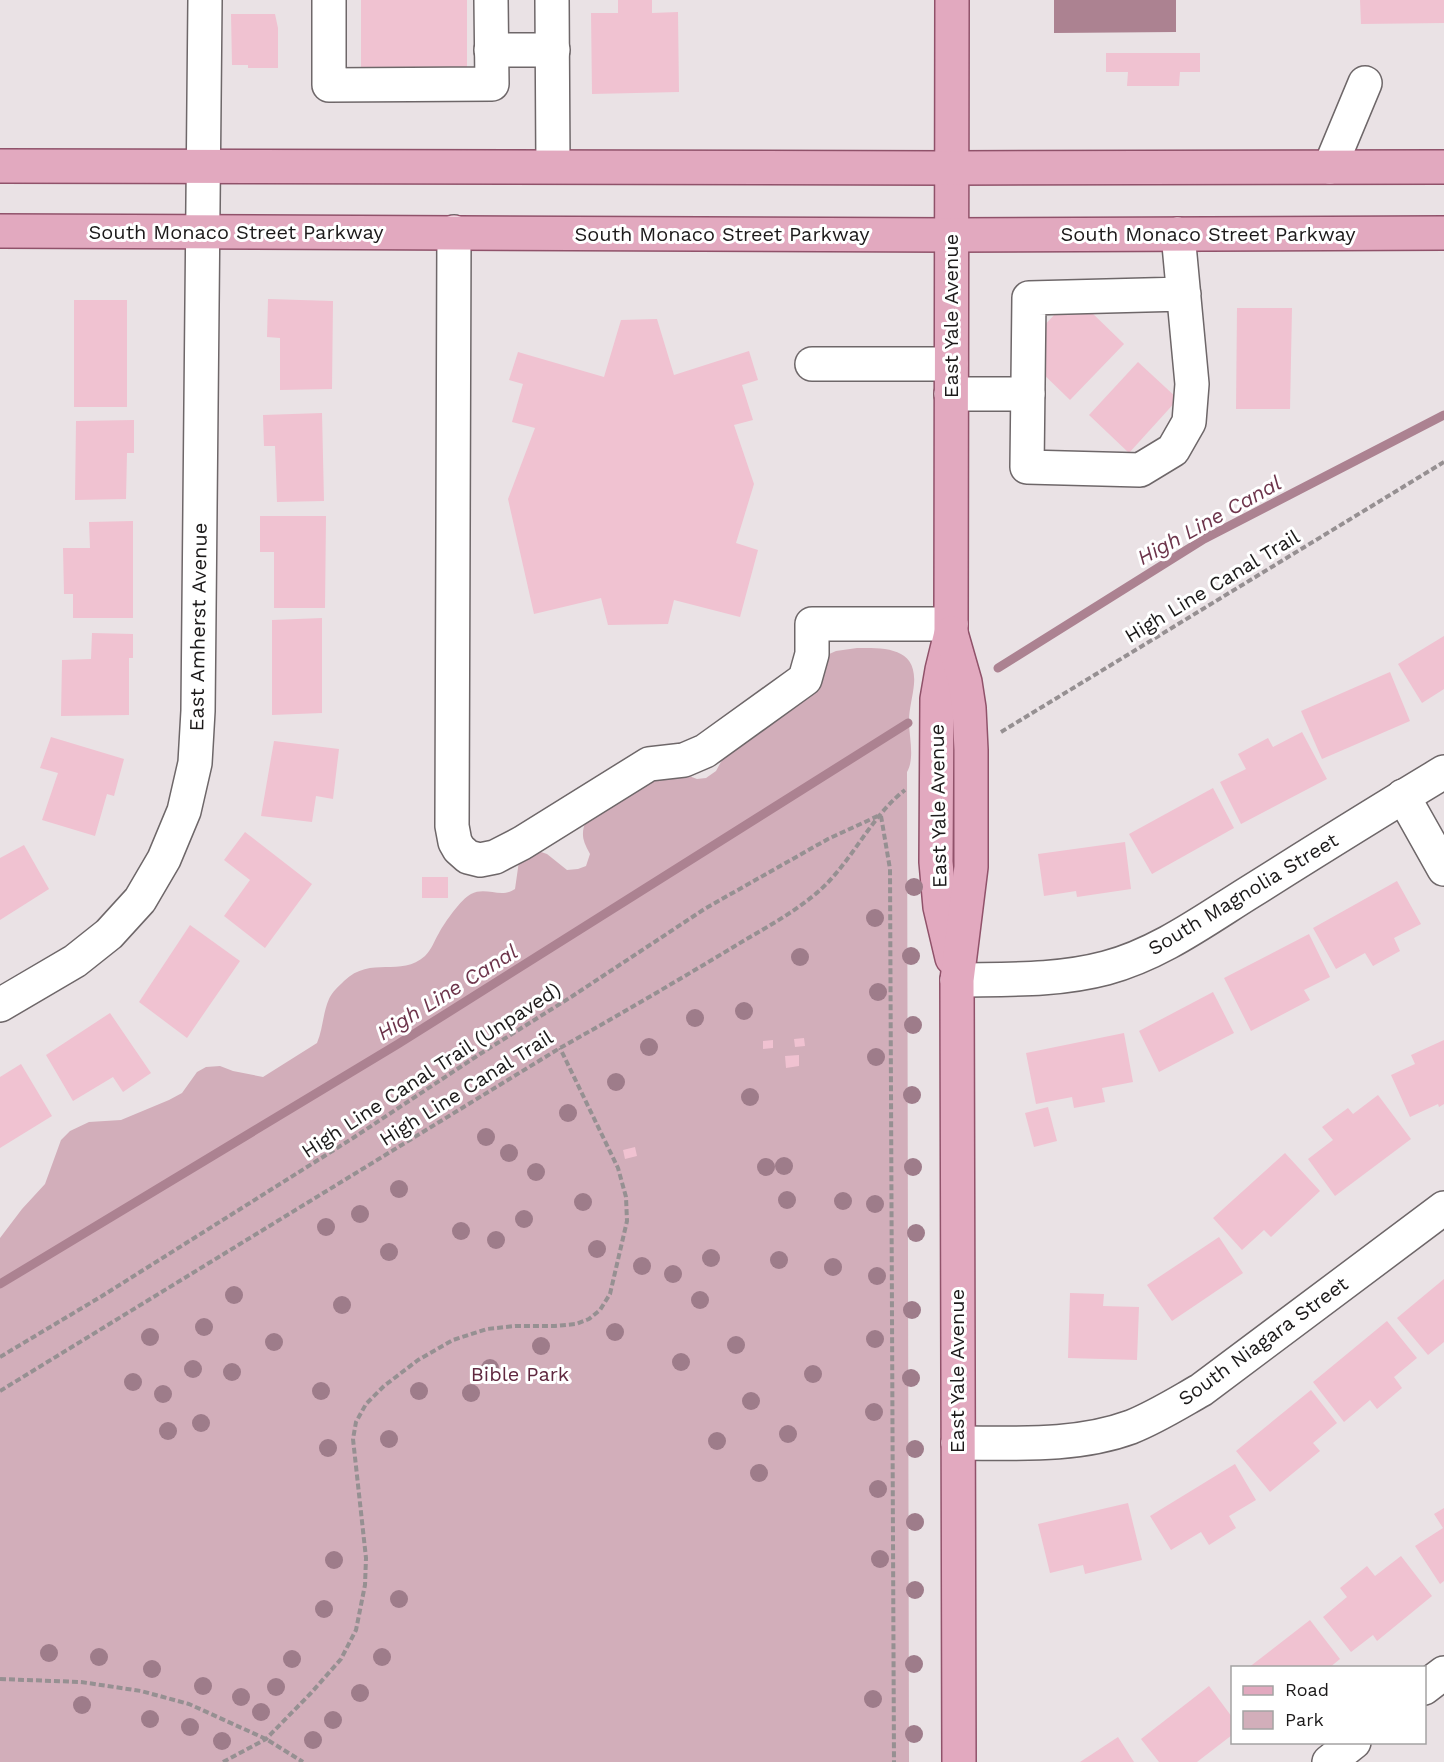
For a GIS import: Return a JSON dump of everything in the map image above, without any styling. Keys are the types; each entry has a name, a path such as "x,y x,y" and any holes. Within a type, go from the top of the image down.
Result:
{"main road":[{"name":"East Yale Avenue","path":"952,0 951,629 965,681 971,750 971,874 957,980 959,1762"},
{"path":"0,166 1444,167"},
{"name":"South Monaco Street Parkway","path":"0,231 951,235 1444,233"}],"street":[{"name":"East Amherst Avenue","path":"0,1005 75,961 109,934 140,900 164,859 184,811 195,763 198,711 205,0"},
{"path":"329,0 329,85 492,84 491,0"},
{"path":"552,0 553,166"},
{"path":"491,50 553,50"},
{"path":"1330,167 1365,83"},
{"path":"454,232 452,826 454,839 462,853 474,860 495,857 522,843 649,764 684,760 705,751 805,679 812,654 813,624 951,629"},
{"path":"1178,234 1184,294 1192,384 1189,422 1173,450 1140,471 1027,467 1029,298 1184,294"},
{"path":"813,364 951,379 1028,394"},
{"name":"South Magnolia Street","path":"957,980 1057,977 1108,968 1134,958 1176,938 1444,772"},
{"path":"1403,796 1444,869"},
{"name":"South Niagara Street","path":"958,1443 1038,1442 1082,1438 1131,1427 1165,1412 1201,1390 1444,1209"},
{"path":"1426,1687 1444,1673"},
{"path":"1329,1762 1353,1744"}],"path":[{"name":"High Line Canal Trail","path":"995,736 1444,462"},
{"name":"High Line Canal Trail","path":"0,1391 560,1048 655,994 797,908 820,891 881,815 912,785"},
{"name":"High Line Canal Trail (Unpaved)","path":"0,1357 121,1284 352,1138 480,1054 571,998 706,908 828,840 881,815"},
{"path":"881,815 890,869 894,1762"},
{"path":"223,1762 266,1739 341,1659 356,1630 365,1585 366,1558 353,1440 356,1422 366,1404 384,1386 418,1360 453,1340 487,1329 576,1324 589,1319 600,1310 610,1294 627,1221 626,1197 618,1168 560,1048"},
{"path":"0,1679 81,1682 141,1691 189,1704 266,1739 303,1762"}],"green space":[{"name":"Bible Park","path":"878,648 897,652 905,656 914,672 909,721 911,754 907,772 909,1762 0,1762 0,1238 45,1184 61,1140 70,1131 89,1122 121,1120 169,1100 182,1093 197,1072 206,1067 220,1066 263,1077 317,1043 330,996 354,973 375,967 406,966 425,956 449,917 471,894 482,891 504,893 515,889 519,861 535,850 547,854 567,870 586,866 590,854 583,837 586,819 660,772 697,779 706,778 716,771 728,749 827,655 836,651"}],"shaded area":[{"path":"1054,0 1176,0 1176,32 1054,33"}],"building":[{"path":"361,0 467,0 467,80 361,80"},
{"path":"618,0 652,0 652,13 678,12 679,92 592,94 591,13 618,13"},
{"path":"1360,0 1444,0 1444,23 1361,24"},
{"path":"231,14 275,14 278,28 278,68 248,68 248,65 232,65"},
{"path":"1106,53 1200,53 1200,72 1180,72 1179,86 1127,86 1128,72 1106,72"},
{"path":"268,299 333,301 332,389 280,390 280,338 267,337"},
{"path":"74,300 127,300 127,407 74,407"},
{"path":"1087,308 1124,344 1070,400 1034,365 1034,336 1060,309"},
{"path":"1237,308 1292,308 1290,409 1236,409"},
{"path":"657,319 674,375 749,351 758,380 742,385 753,420 734,425 754,484 736,543 758,550 740,617 674,600 668,624 608,625 601,598 534,614 508,499 535,428 512,422 523,384 509,380 518,352 604,377 621,320"},
{"path":"1138,362 1178,399 1129,453 1089,415"},
{"path":"322,413 324,501 277,502 275,446 264,446 263,415"},
{"path":"134,420 134,453 127,453 126,499 75,500 76,421"},
{"path":"260,516 326,516 325,608 274,608 274,552 260,552"},
{"path":"133,521 133,618 73,618 73,594 64,594 63,548 90,548 89,522"},
{"path":"322,618 322,713 272,715 272,620"},
{"path":"92,633 133,634 133,658 129,658 129,715 61,716 62,660 91,659"},
{"path":"1444,636 1444,689 1422,703 1398,664"},
{"path":"1390,672 1410,721 1322,759 1301,711"},
{"path":"1302,732 1327,779 1241,824 1220,782 1246,769 1238,754 1268,738 1273,747"},
{"path":"51,737 124,759 114,796 107,794 95,836 42,820 58,773 40,768"},
{"path":"274,741 339,749 333,799 316,796 312,822 261,816"},
{"path":"1213,788 1234,828 1152,874 1129,834"},
{"path":"245,832 312,884 265,948 224,916 250,880 224,860"},
{"path":"1125,842 1131,889 1077,897 1076,891 1044,896 1038,854"},
{"path":"24,845 49,889 0,920 0,858"},
{"path":"422,877 448,877 448,898 422,898"},
{"path":"1397,881 1421,924 1394,938 1400,951 1373,966 1365,953 1336,969 1313,928"},
{"path":"190,925 240,961 187,1038 139,1002"},
{"path":"1309,934 1330,977 1304,990 1310,1000 1251,1031 1224,978"},
{"path":"1213,992 1234,1033 1159,1072 1139,1031"},
{"path":"110,1013 151,1073 123,1092 113,1077 73,1101 46,1055"},
{"path":"1124,1033 1133,1082 1102,1088 1105,1102 1074,1108 1072,1097 1036,1104 1026,1053"},
{"path":"804,1038 805,1046 795,1047 794,1039"},
{"path":"773,1040 773,1048 763,1049 763,1041"},
{"path":"1444,1040 1444,1104 1439,1107 1438,1104 1410,1117 1391,1075 1415,1064 1411,1055"},
{"path":"799,1055 799,1066 786,1068 785,1056"},
{"path":"21,1064 52,1116 0,1148 0,1077"},
{"path":"1378,1095 1411,1139 1335,1196 1308,1159 1333,1140 1322,1127 1348,1108 1353,1114"},
{"path":"1048,1107 1057,1141 1034,1147 1025,1113"},
{"path":"635,1147 637,1156 625,1159 623,1150"},
{"path":"1285,1153 1320,1191 1271,1237 1264,1230 1242,1250 1213,1218"},
{"path":"1219,1237 1243,1273 1172,1321 1147,1285"},
{"path":"1444,1279 1444,1342 1428,1355 1397,1318"},
{"path":"1070,1293 1104,1294 1103,1306 1139,1307 1137,1360 1068,1358"},
{"path":"1387,1321 1417,1358 1394,1377 1402,1388 1377,1409 1370,1400 1344,1422 1313,1382"},
{"path":"1311,1390 1337,1423 1313,1443 1320,1451 1270,1492 1236,1451"},
{"path":"1235,1464 1256,1500 1229,1516 1236,1528 1209,1545 1201,1532 1171,1550 1150,1516"},
{"path":"1128,1503 1142,1560 1085,1574 1083,1565 1050,1573 1038,1524"},
{"path":"1444,1508 1444,1581 1440,1584 1415,1546 1443,1528 1434,1514"},
{"path":"1401,1556 1432,1596 1377,1641 1373,1635 1351,1652 1323,1617 1347,1597 1340,1588 1367,1566 1375,1576"},
{"path":"1310,1620 1340,1659 1331,1666 1251,1666"},
{"path":"1209,1686 1231,1716 1231,1736 1197,1762 1159,1762 1141,1739"},
{"path":"1118,1737 1134,1762 1080,1762"}],"waterway":[{"name":"High Line Canal","path":"998,668 1204,539 1444,415"},
{"name":"High Line Canal","path":"0,1284 398,1044 908,723"}]}
